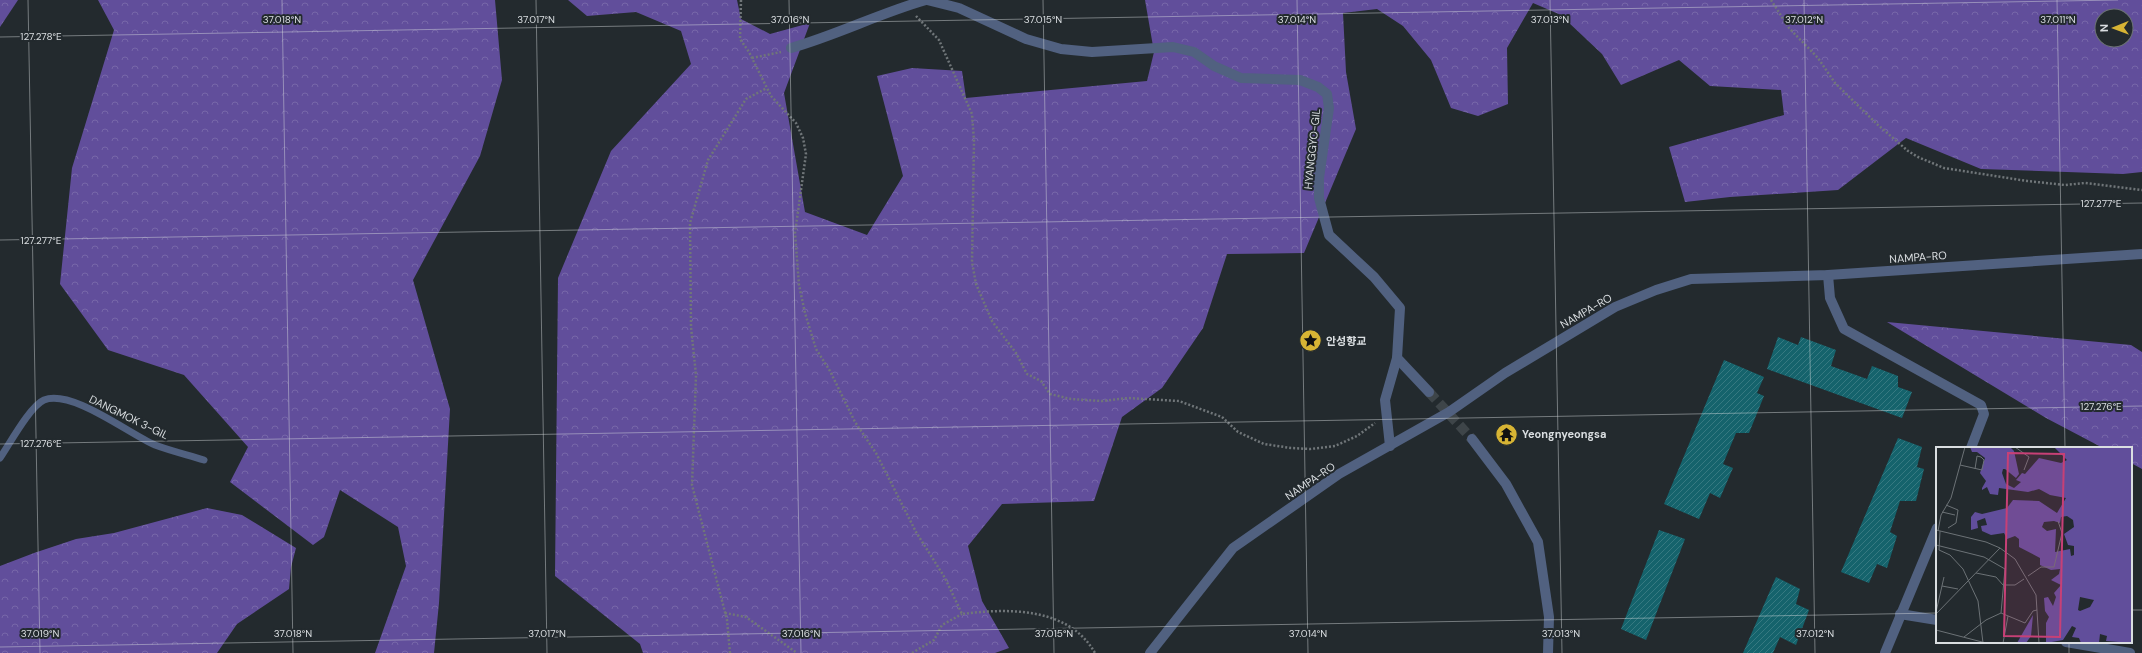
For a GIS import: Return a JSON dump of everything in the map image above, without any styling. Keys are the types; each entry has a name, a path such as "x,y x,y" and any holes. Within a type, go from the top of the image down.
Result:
{"street":[{"name":"HYANGGYO-GIL","path":"791,48 820,39 895,8 927,0 959,8 1026,39 1061,49 1092,52 1173,47 1194,52 1214,66 1241,78 1300,80 1318,87 1327,94 1329,108 1320,178 1319,198 1329,235 1374,277 1400,308 1397,358 1385,400 1390,446"},
{"name":"NAMPA-RO","path":"1150,653 1233,548 1339,474 1449,412 1505,373 1615,307 1656,290 1691,279 1828,275 2142,254"},
{"path":"1828,275 1830,298 1844,329 1981,405 1984,414 1971,447"},
{"path":"1397,358 1429,392"},
{"path":"1472,439 1506,484 1538,542 1549,617 1548,653"},
{"path":"1885,653 1936,530"},
{"path":"1900,614 1936,620"},
{"path":"2072,643 2130,653"}],"lane":[{"name":"DANGMOK 3-GIL","path":"0,458 30,413 44,400 62,400 87,407 154,444 204,460"}],"path":[{"path":"741,0 740,39 752,58 771,96 796,123 803,138 806,154 795,233 799,285 816,349 830,371 854,422 876,453 916,532 945,578 962,614"},
{"path":"1770,0 1789,28 1818,58 1835,83 1878,125 1908,151 1918,157 1944,168 2027,181 2065,185 2085,183 2142,190"},
{"path":"895,8 912,12 939,40 972,114 974,141 972,262 976,284 992,321 1016,353 1027,374 1041,381 1050,394 1071,399 1102,401 1128,398 1179,401 1222,417 1238,432 1264,444 1310,449 1335,446 1357,436 1386,414"},
{"path":"752,58 776,54 791,48"},
{"path":"730,653 724,612 692,485 696,376 691,327 690,223 708,160 746,99 767,88"},
{"path":"912,653 934,640 942,625 962,614 1022,611 1042,613 1065,624 1086,639 1095,653"},
{"path":"724,612 746,617 797,653"}],"green space":[{"path":"0,0 18,0 0,27"},
{"path":"98,0 495,0 502,80 480,156 413,280 450,409 439,603 434,653 375,653 406,566 398,527 340,490 324,537 313,545 230,482 248,447 184,375 108,350 60,284 72,168 114,30"},
{"path":"568,0 737,0 741,19 770,34 810,23 784,93 805,212 867,235 903,176 877,76 912,68 962,71 966,98 1147,81 1154,52 1145,0 2142,0 2142,172 2123,174 1981,169 1906,138 1838,190 1730,197 1685,202 1669,147 1784,115 1781,90 1710,86 1679,60 1621,85 1602,54 1567,21 1568,18 1533,3 1507,48 1508,104 1478,116 1451,108 1431,60 1403,26 1377,9 1343,13 1346,72 1356,129 1304,253 1227,254 1203,328 1162,388 1122,417 1094,501 1002,504 968,546 982,601 1009,648 995,653 643,653 640,644 555,576 558,278 611,151 691,64 681,31 636,12 587,16"},
{"path":"1887,322 2131,345 2142,352 2142,469 2132,464 2132,447 2101,447 2046,418"},
{"path":"207,508 242,515 296,548 291,567 289,589 237,624 217,653 0,653 0,566 76,539 114,533"}],"building":[{"path":"1778,337 1798,345 1801,337 1836,350 1831,366 1867,379 1872,366 1898,376 1898,387 1912,392 1902,418 1767,369"},
{"path":"1724,360 1764,377 1757,393 1764,396 1749,433 1736,433 1723,464 1733,468 1720,498 1710,493 1699,519 1664,504"},
{"path":"1898,438 1922,447 1917,467 1924,469 1916,501 1900,501 1890,532 1897,536 1887,568 1877,564 1869,583 1841,572"},
{"path":"1659,530 1685,539 1646,640 1621,629"},
{"path":"1776,577 1800,589 1796,604 1809,610 1796,645 1780,637 1773,653 1743,653"}],"tunnel":[{"path":"1429,392 1472,439"}],"place":[{"name":"안성향교","path":"1310,341"},
{"name":"Yeongnyeongsa","path":"1506,434"}]}
